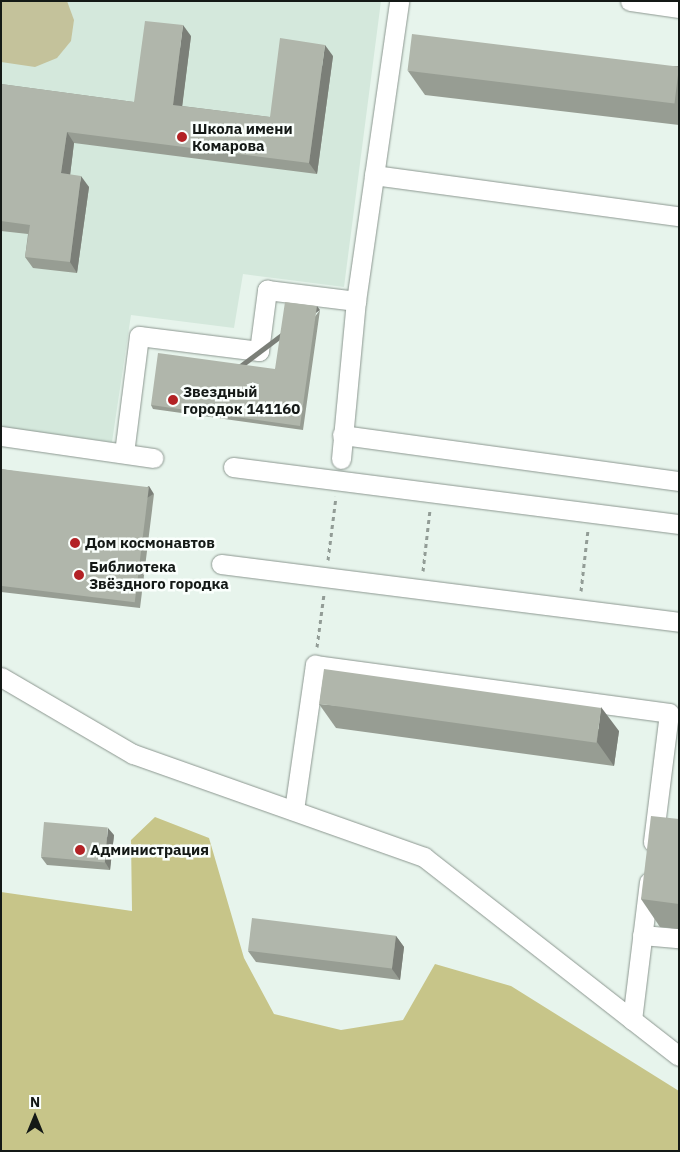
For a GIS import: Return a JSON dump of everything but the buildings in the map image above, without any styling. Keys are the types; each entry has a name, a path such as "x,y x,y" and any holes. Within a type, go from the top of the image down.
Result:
{"street":[{"path":"341,459 356,301 399,1"},
{"path":"630,1 679,8"},
{"path":"374,175 679,216"},
{"path":"124,453 139,336 260,351 267,290 356,301"},
{"path":"342,435 679,481"},
{"path":"1,436 153,458"},
{"path":"233,467 679,524"},
{"path":"221,564 679,622"},
{"path":"294,810 315,665 668,712 632,1020"},
{"path":"1,677 133,754 424,857 679,1056"},
{"path":"642,935 679,938"}],"path":[{"path":"421,589 432,493"},
{"path":"578,609 590,513"}],"shaded area":[{"name":"Школа имени Комарова","path":"1,1 381,1 344,287 243,274 234,328 131,315 112,442 1,427"},
{"path":"1,1 67,1 74,20 71,41 57,58 35,67 1,62"},
{"path":"155,817 209,838 244,958 274,1014 341,1030 403,1020 435,964 511,986 679,1091 679,1151 1,1151 1,892 132,911 131,840"}],"place":[{"name":"Школа имени Комарова","path":"182,137"},
{"name":"Звездный городок 141160","path":"173,400"},
{"name":"Дом космонавтов","path":"75,543"},
{"name":"Библиотека Звёздного городка","path":"79,575"},
{"name":"Администрация","path":"80,850"}]}
